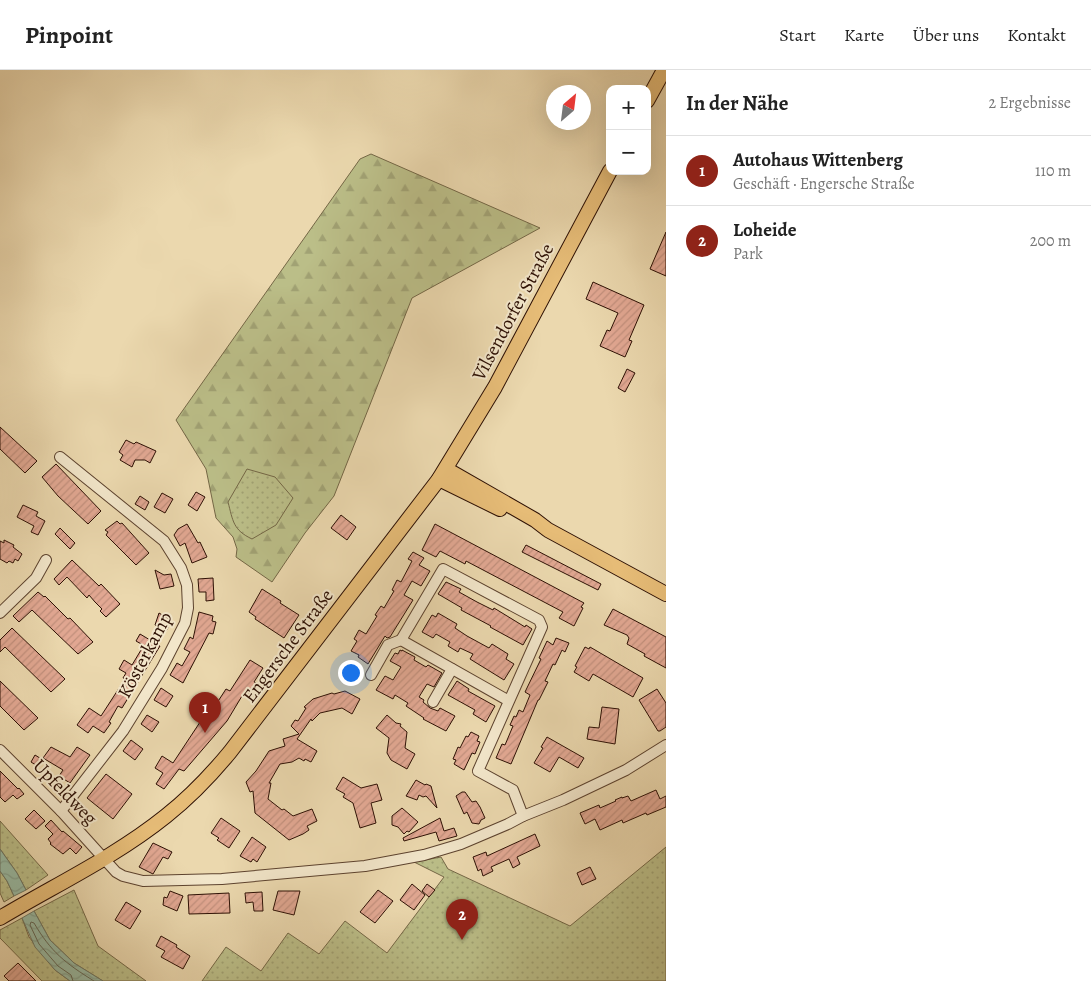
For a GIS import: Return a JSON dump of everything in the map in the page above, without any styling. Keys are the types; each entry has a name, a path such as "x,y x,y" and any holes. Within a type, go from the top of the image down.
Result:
{"main road":[{"path":"651,93 664,70"},
{"name":"Vilsendorfer Straße","path":"442,474 495,387 608,175"},
{"path":"442,474 536,520 548,530 666,594"},
{"name":"Engersche Straße","path":"4,916 104,859 165,816 208,778 253,723 442,474"}],"street":[{"name":"Kösterkamp","path":"60,457 164,541 181,568 187,586 188,608 185,623 162,668 123,731 61,811"},
{"path":"0,613 36,578 46,560"},
{"path":"371,675 388,645 401,640 443,569 539,620 542,627 478,771 513,790 523,816"},
{"path":"401,640 508,701"},
{"path":"433,702 452,669"},
{"name":"Upfeldweg","path":"0,750 61,811 116,872 123,876 143,881 222,879 365,866 424,855 461,844 563,800 626,770 666,746"}],"green space":[{"path":"371,154 540,228 412,298 334,496 305,533 272,582 236,557 237,549 233,537 216,518 206,469 176,420 360,159"},
{"path":"247,469 275,477 293,498 276,525 252,539 237,528 228,502"},
{"path":"0,821 48,875 26,890 17,873 0,849"},
{"path":"666,847 666,981 202,981 226,947 261,971 288,933 319,954 345,921 387,953 444,877 414,862 441,857 448,869 570,926"},
{"path":"0,871 14,896 4,902 0,893"},
{"path":"74,890 98,946 146,981 103,981 74,963 50,940 34,911"},
{"path":"22,918 29,937 55,970 70,981 42,981 0,938 0,930"}],"water":[{"path":"0,849 17,873 26,890 14,896 0,871"},
{"path":"34,911 50,940 74,963 103,981 70,981 55,970 35,947 22,918"}],"building":[{"path":"666,232 666,276 650,269"},
{"path":"593,282 644,305 629,340 632,341 625,357 600,346 607,330 610,331 618,313 586,299"},
{"path":"627,369 635,373 625,392 618,388"},
{"path":"0,427 37,461 25,473 0,449"},
{"path":"126,440 134,444 136,442 156,451 150,463 145,460 135,460 132,467 120,460 123,455 119,452"},
{"path":"56,464 101,511 88,524 58,496 42,477"},
{"path":"196,492 205,497 197,511 188,505"},
{"path":"162,493 173,499 165,513 154,507"},
{"path":"140,496 149,502 145,510 135,504"},
{"path":"23,505 38,512 36,516 45,521 38,535 31,532 34,526 17,517"},
{"path":"341,515 356,527 347,540 331,528"},
{"path":"117,521 120,524 122,523 149,553 136,565 106,535 108,532 105,530"},
{"path":"187,524 198,543 200,542 207,557 192,563 185,543 180,546 174,535 178,529"},
{"path":"435,524 584,603 574,626 559,618 563,612 466,561 465,564 440,551 436,557 422,550"},
{"path":"60,528 75,543 70,549 55,534"},
{"path":"4,540 14,545 13,547 22,554 18,561 15,559 13,563 9,561 7,563 0,559 0,541 4,543"},
{"path":"526,545 601,584 598,590 522,552"},
{"path":"413,552 424,558 419,565 430,571 421,586 412,581 404,595 413,600 390,637 387,638 385,636 368,664 358,657 359,655 351,651 357,641 354,639 359,630 366,634 381,606 384,608 394,591 392,590 397,580 401,582 412,561 408,559"},
{"path":"72,560 99,586 101,584 120,604 106,617 100,611 102,609 89,595 87,598 67,577 59,585 54,579"},
{"path":"155,570 164,575 171,574 174,586 160,589"},
{"path":"213,578 214,600 206,601 206,592 199,592 198,579"},
{"path":"446,582 461,589 459,592 477,602 493,610 494,608 525,627 526,625 532,629 523,645 461,610 462,608 438,594"},
{"path":"262,589 299,615 284,638 255,619 256,617 249,612"},
{"path":"38,592 45,596 68,619 70,618 93,642 78,654 32,610 19,622 13,616"},
{"path":"613,609 666,637 666,668 627,644 629,638 627,635 604,625"},
{"path":"199,612 213,616 212,621 216,622 213,634 209,633 183,683 170,675 177,663 182,666 190,652 184,649 190,637 193,639"},
{"path":"159,613 171,620 167,630 155,625"},
{"path":"438,613 457,624 455,628 467,636 489,648 492,644 508,654 506,659 514,664 504,680 470,659 473,654 460,648 458,652 448,646 450,642 436,634 433,638 422,632 432,615 436,617"},
{"path":"12,628 65,679 51,692 5,647 0,652 0,640"},
{"path":"140,634 160,646 122,708 118,706 109,722 111,723 104,733 93,726 88,733 77,725 89,708 101,716 125,679 123,678 126,673 119,669 124,660 132,665 141,650 143,645 136,641"},
{"path":"556,638 569,643 565,652 562,650 555,665 553,664 545,681 548,682 538,700 511,764 496,758 502,744 505,745 513,726 510,725 514,716 516,717 519,710 523,712 530,695 525,692 541,659 539,658 547,641 553,645"},
{"path":"585,647 589,649 590,647 643,678 633,697 593,674 589,681 574,672 577,667 575,666"},
{"path":"400,650 415,657 414,660 426,667 428,665 442,673 434,687 427,684 419,697 430,708 438,711 440,708 455,716 446,731 423,719 406,706 408,703 395,695 393,699 376,690 385,676 393,680 401,667 390,661 395,653 398,654"},
{"path":"250,660 263,668 254,682 256,683 250,694 245,691 227,721 184,771 179,769 164,789 156,784 163,773 155,768 162,756 173,763 210,707 213,709 226,689 230,691"},
{"path":"0,681 38,718 24,730 0,706"},
{"path":"457,681 469,689 468,691 495,706 486,722 473,714 475,710 448,695"},
{"path":"161,688 173,696 166,707 154,700"},
{"path":"657,689 666,703 666,727 660,731 658,731 639,700"},
{"path":"345,691 360,699 352,714 342,708 320,713 312,721 311,719 297,739 317,751 311,762 299,758 292,762 280,764 269,783 271,783 268,799 293,816 312,809 317,821 307,826 309,830 289,840 255,813 253,791 250,792 246,782 269,751 285,746 283,739 299,734 291,726 295,720 298,721 306,708 304,707 313,699"},
{"path":"602,707 619,709 615,744 587,739 589,727 599,728"},
{"path":"147,715 159,722 152,732 141,724"},
{"path":"387,715 396,723 401,724 400,726 407,732 405,748 415,754 407,769 391,760 387,753 389,738 376,728"},
{"path":"471,732 479,736 477,741 480,742 475,754 472,753 464,770 454,764 456,760 453,759 458,747 460,748 466,736 468,737"},
{"path":"547,737 584,758 578,768 559,757 550,772 534,763"},
{"path":"131,740 143,749 135,760 123,751"},
{"path":"51,747 70,757 77,747 90,755 70,783 59,776 63,770 43,758"},
{"path":"35,755 43,760 39,767 31,762"},
{"path":"0,771 24,794 17,799 13,795 5,802 0,797"},
{"path":"106,774 132,794 113,819 87,798"},
{"path":"343,777 361,788 377,784 382,800 371,803 376,823 360,828 353,803 343,797 345,794 336,789"},
{"path":"416,780 431,786 437,808 426,796 419,795 417,800 406,796"},
{"path":"656,790 660,799 666,796 666,807 623,823 622,820 600,830 595,819 585,824 580,813 599,805 600,808 622,797 628,796 631,801"},
{"path":"465,792 472,802 476,801 480,807 485,818 479,824 472,823 467,812 464,814 456,796"},
{"path":"402,808 418,822 409,832 407,831 404,834 398,827 392,825 392,816"},
{"path":"34,810 45,821 36,829 25,819"},
{"path":"221,818 240,831 229,848 217,840 219,838 211,833"},
{"path":"440,818 444,831 454,828 457,836 439,841 436,832 404,841 403,838"},
{"path":"51,820 62,832 82,847 76,854 70,848 63,854 50,844 48,839 53,834 45,826"},
{"path":"535,834 540,846 517,857 520,864 513,868 509,859 491,867 493,871 483,876 481,869 478,871 473,857 486,852 487,856"},
{"path":"252,837 266,847 257,862 253,859 251,862 240,856"},
{"path":"153,843 172,852 168,859 163,857 153,874 139,867"},
{"path":"590,867 596,879 582,885 577,873"},
{"path":"412,884 425,895 414,910 400,900"},
{"path":"427,884 435,890 429,897 422,891"},
{"path":"378,890 393,901 375,923 360,912"},
{"path":"170,891 183,896 177,911 163,905 164,897 167,898"},
{"path":"278,891 300,891 294,915 273,910"},
{"path":"262,892 263,911 254,911 253,902 246,903 245,893"},
{"path":"229,893 230,913 189,914 188,895"},
{"path":"126,902 141,911 130,929 115,920"},
{"path":"161,936 177,945 176,947 190,956 183,969 161,957 165,951 156,946"},
{"path":"18,963 36,981 9,981 4,976"}],"place":[{"name":"Autohaus Wittenberg","path":"205,733"},
{"name":"Loheide","path":"462,940"}]}
